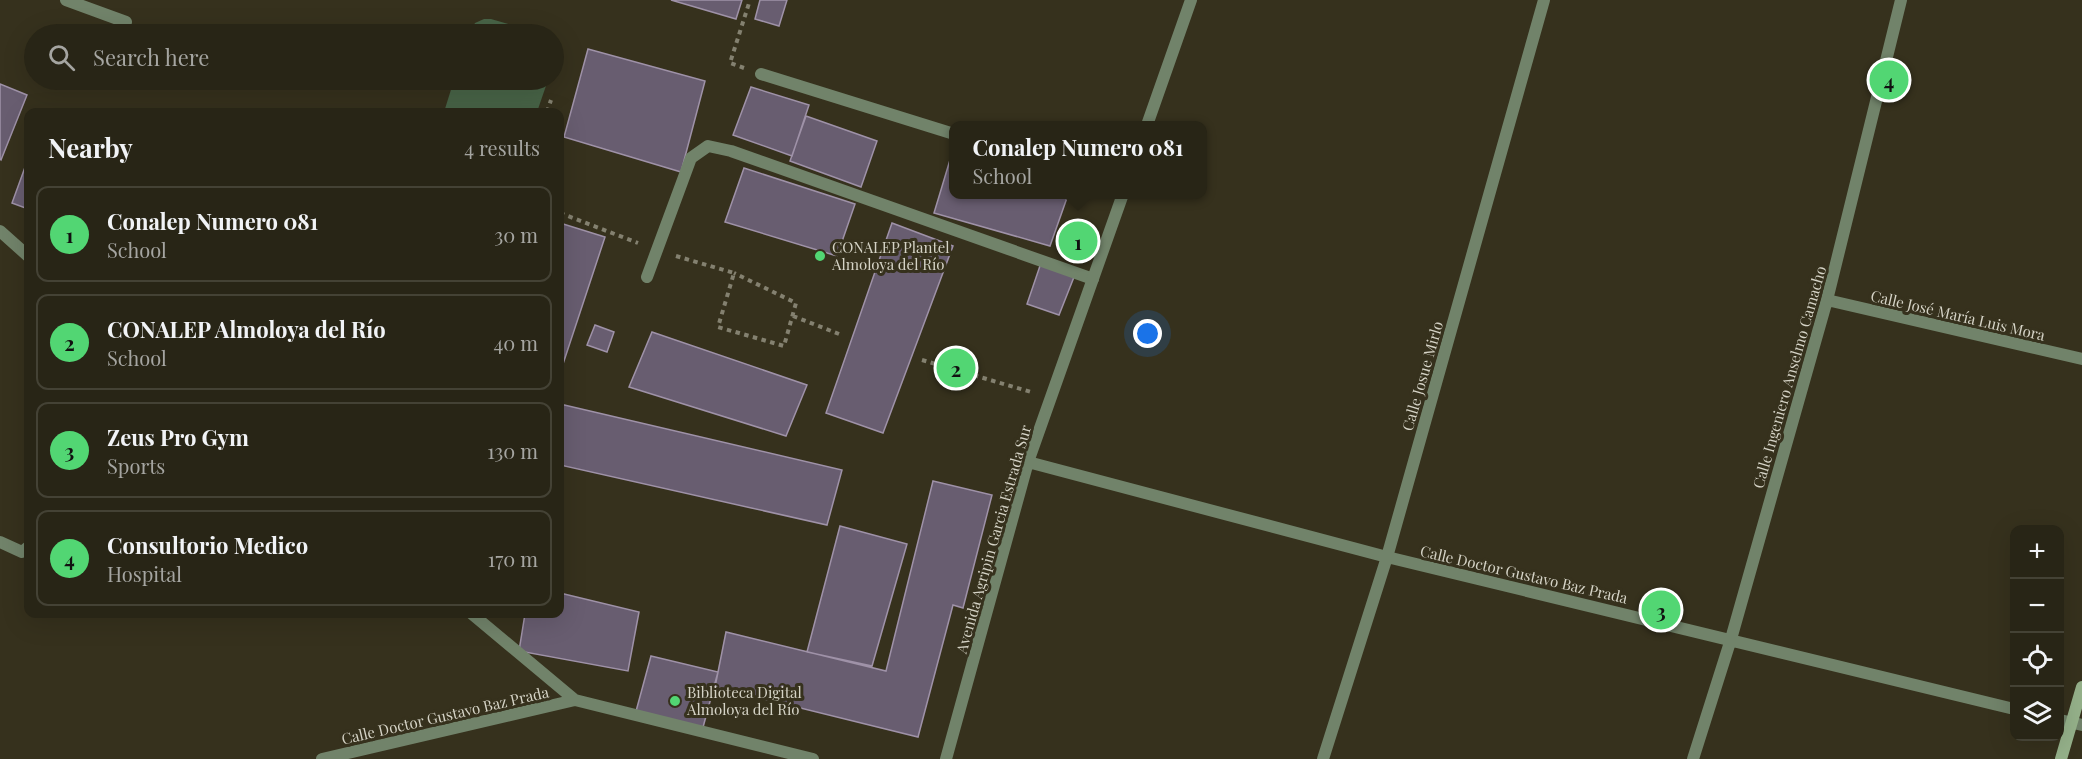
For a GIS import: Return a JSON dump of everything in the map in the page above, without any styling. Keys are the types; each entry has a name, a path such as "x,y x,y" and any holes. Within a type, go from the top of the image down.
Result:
{"main road":[{"path":"2061,759 2077,724 2082,687"}],"street":[{"path":"66,0 126,22"},
{"path":"1149,121 1191,0"},
{"name":"Calle Josue Mirlo","path":"1323,759 1387,557 1544,0"},
{"name":"Calle Ingeniero Anselmo Camacho","path":"1693,759 1731,639 1827,300 1901,0"},
{"path":"761,74 949,132"},
{"path":"647,277 691,158 708,146 731,151 1093,279"},
{"name":"Avenida Agripin Garcia Estrada Sur","path":"946,759 1028,462 1122,199"},
{"path":"0,231 24,252"},
{"name":"Calle José María Luis Mora","path":"1827,300 2082,359"},
{"name":"Calle Doctor Gustavo Baz Prada","path":"1028,462 1387,557 2010,708"},
{"path":"0,542 22,552 24,550"},
{"path":"477,618 575,700 813,759"},
{"name":"Calle Doctor Gustavo Baz Prada","path":"322,759 575,700"}],"path":[{"path":"750,0 730,63 761,74"},
{"path":"548,108 551,100"},
{"path":"564,215 657,250 734,273 796,303 784,346 718,327 734,273"},
{"path":"793,316 839,334"},
{"path":"922,360 1051,398"}],"green space":[{"path":"491,19 509,24 474,24"},
{"path":"451,90 545,90 538,108 445,108"}],"building":[{"path":"671,0 742,0 736,19"},
{"path":"760,0 787,0 779,26 755,19"},
{"path":"588,49 705,81 681,172 564,137"},
{"path":"0,84 27,95 1,160 0,159"},
{"path":"751,87 809,105 792,156 733,135"},
{"path":"806,116 877,141 861,187 790,161"},
{"path":"949,163 949,199 1067,199 1050,246 934,213"},
{"path":"744,168 855,204 837,256 725,222"},
{"path":"24,170 24,208 12,203"},
{"path":"892,223 953,246 883,433 826,413"},
{"path":"564,224 605,237 564,361"},
{"path":"1042,260 1076,272 1059,315 1027,304"},
{"path":"595,325 614,332 607,352 587,345"},
{"path":"652,332 807,385 786,436 629,387"},
{"path":"564,405 842,470 827,525 564,466"},
{"path":"933,481 992,495 963,608 953,605 918,737 715,687 726,632 886,671"},
{"path":"840,526 907,544 872,666 807,652"},
{"path":"564,594 639,612 628,671 519,651 524,618 564,618"},
{"name":"Biblioteca Digital Almoloya del Río","path":"651,656 718,672 702,731 635,715"}],"place":[{"name":"Consultorio Medico","path":"1889,80"},
{"name":"Conalep Numero 081","path":"1078,241"},
{"name":"CONALEP Plantel Almoloya del Río","path":"820,256"},
{"name":"CONALEP Almoloya del Río","path":"956,368"},
{"name":"Zeus Pro Gym","path":"1661,610"},
{"name":"Biblioteca Digital Almoloya del Río","path":"675,701"}]}
